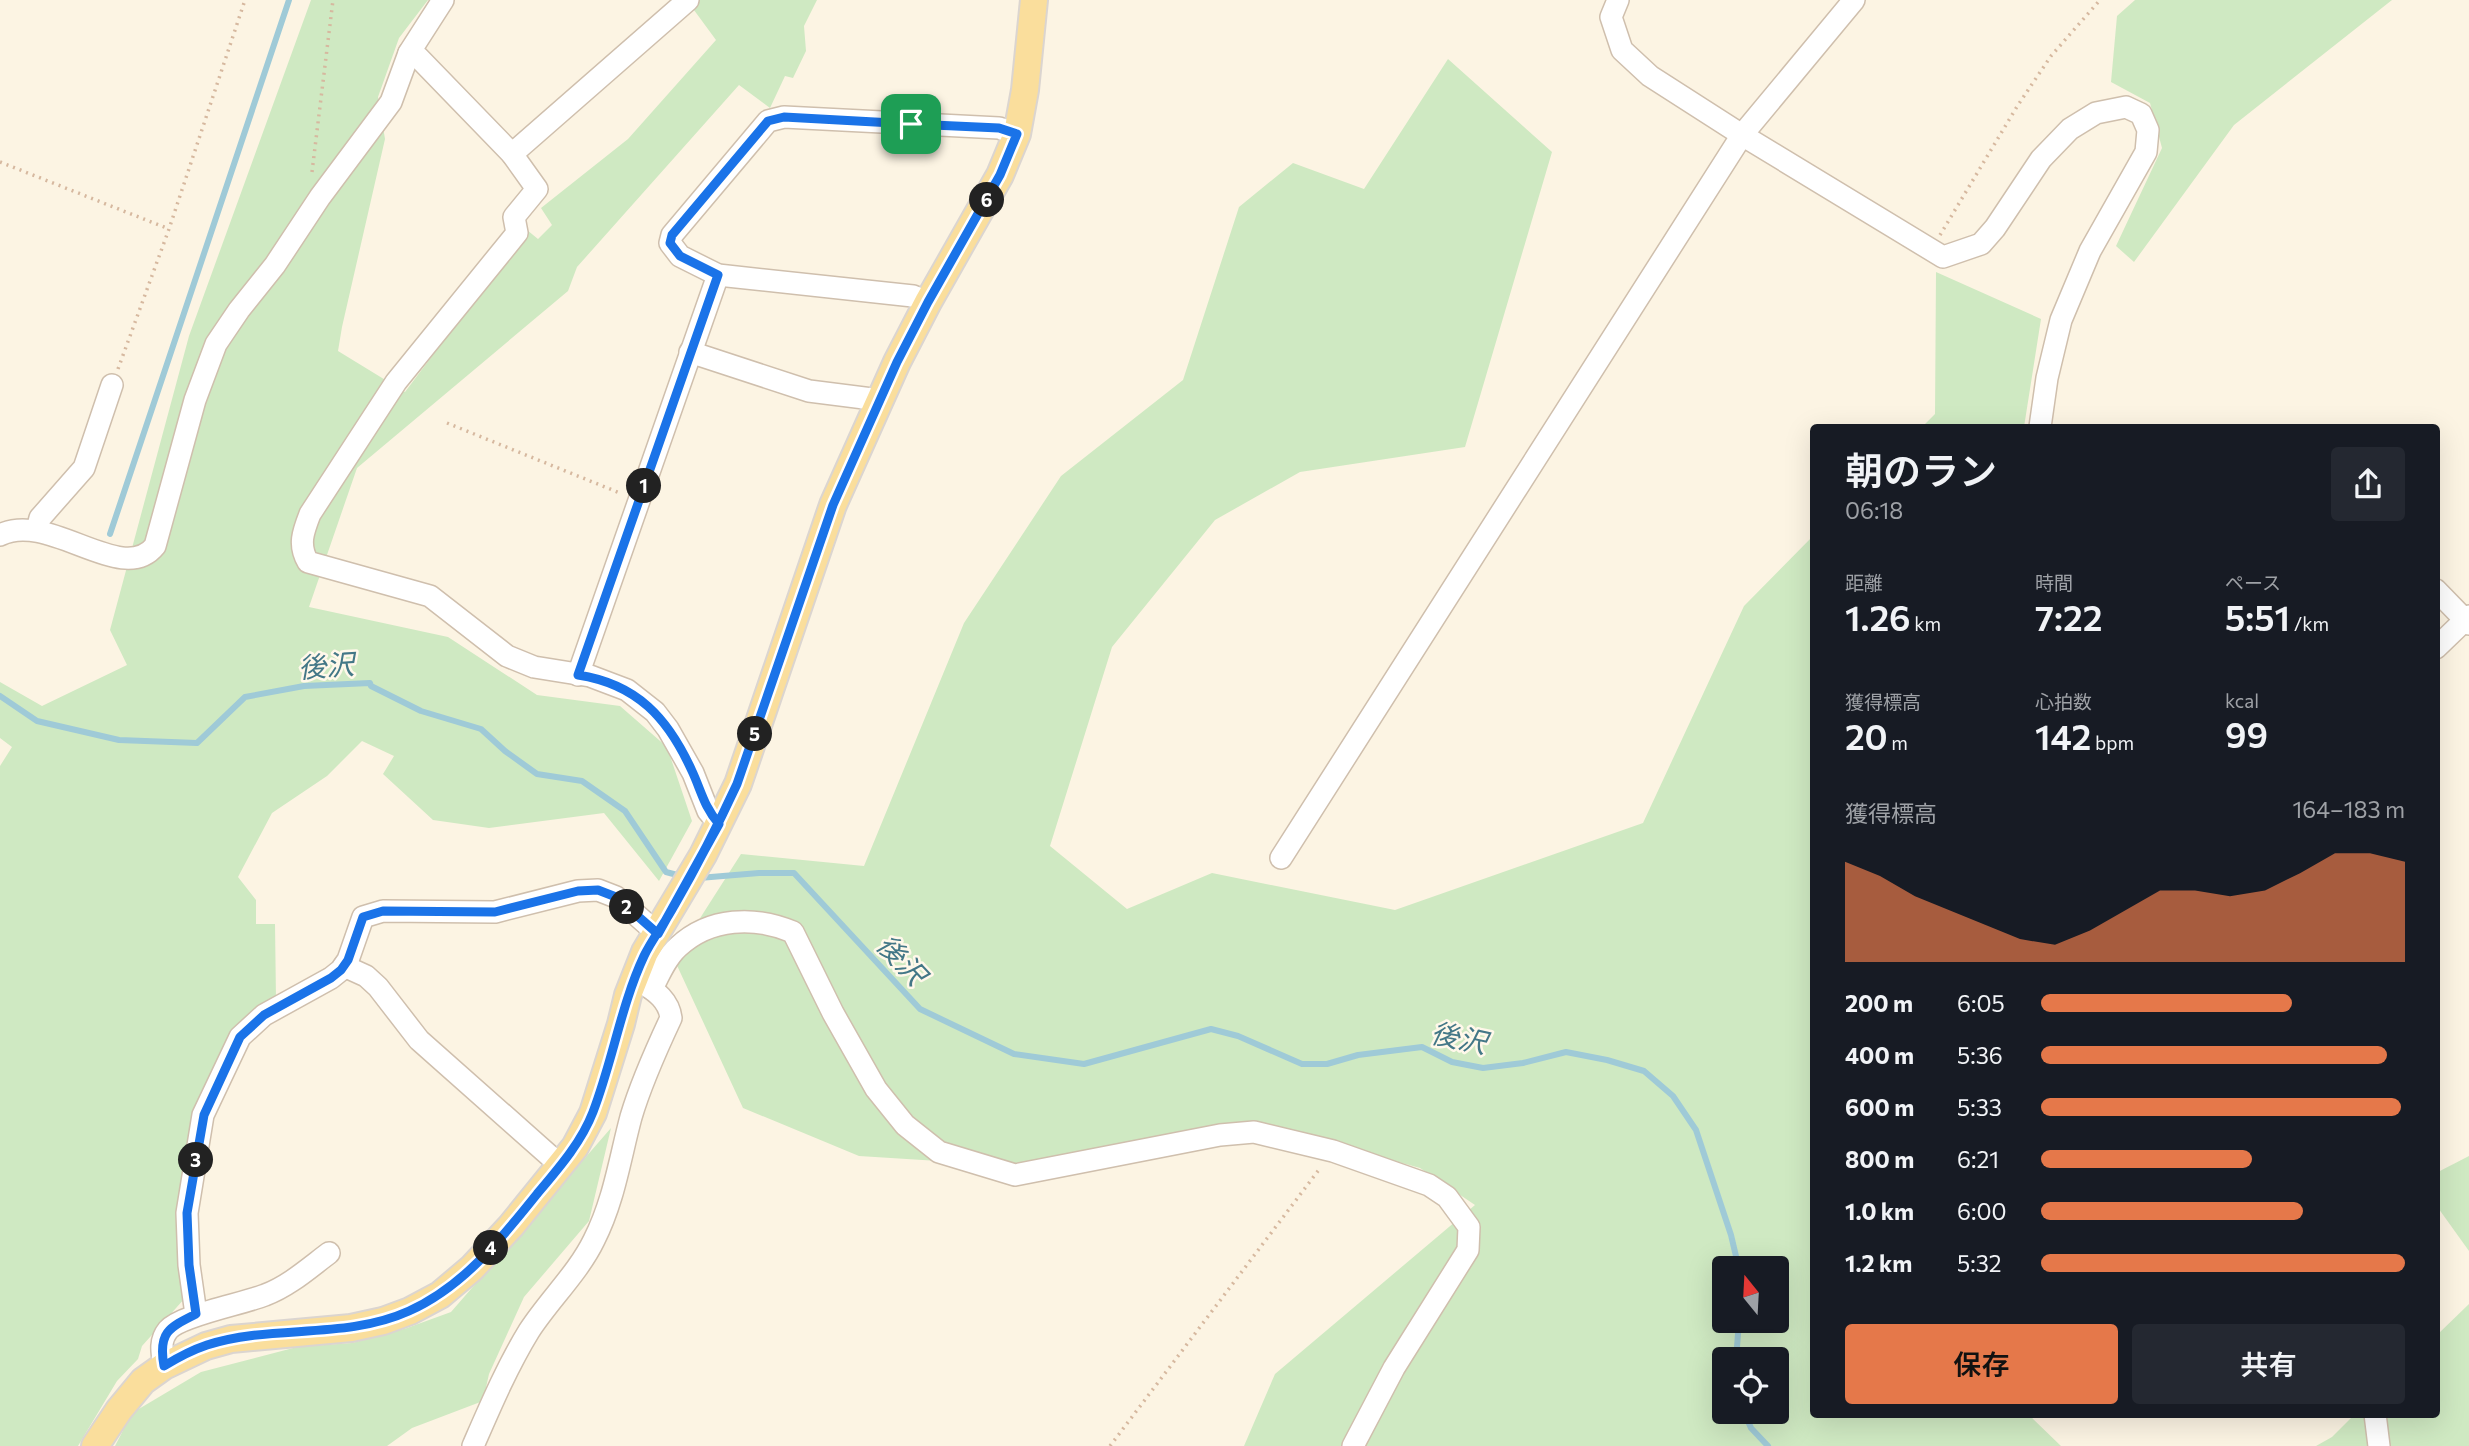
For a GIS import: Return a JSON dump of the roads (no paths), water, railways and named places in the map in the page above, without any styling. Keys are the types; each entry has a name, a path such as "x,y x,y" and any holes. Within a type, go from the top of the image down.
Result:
{"main road":[{"path":"95,1446 118,1410 144,1381 164,1366 206,1346 231,1339 351,1328 383,1321 410,1311 440,1294 472,1268 511,1226 575,1147 593,1113 643,984 645,952 703,855 745,762 833,505 928,302 988,198 1017,134 1025,90 1034,0"}],"street":[{"path":"0,535 18,528 37,530 122,559 140,558 155,546 195,400 216,344 391,102 409,52 443,0"},
{"path":"512,154 688,0"},
{"path":"1618,0 1611,17 1622,50 1650,76 1943,257 1981,244 1995,228 2041,159 2070,129 2096,113 2126,107 2141,114 2148,130 2146,152 2090,251 2061,320 2047,378 2040,424"},
{"path":"1281,858 1742,135 1854,0"},
{"path":"409,52 418,57 512,154 537,189 514,217 517,233 396,382 310,514 301,537 303,553 308,562 430,596 507,656 534,667 578,675 627,690 655,712 681,749 708,811 719,824"},
{"path":"928,302 913,296 718,275 680,256 670,243 672,235 768,121 784,117 999,128 1017,134"},
{"path":"578,675 718,275"},
{"path":"690,352 809,391 880,400"},
{"path":"37,530 40,518 84,468 112,385"},
{"path":"2440,594 2468,620 2440,644"},
{"path":"196,1314 189,1265 187,1213 204,1115 240,1037 264,1015 331,978 344,966 363,917 383,911 495,912 578,891 598,890 616,897 658,934"},
{"path":"472,1446 530,1330 584,1257 595,1239 611,1198 646,1073 671,1018 666,1002 643,984 665,965 676,948 702,929 733,922 772,923 793,932 833,1013 876,1089 905,1125 939,1152 1015,1175 1220,1135 1254,1132 1333,1151 1429,1185 1447,1197 1469,1227 1468,1250 1394,1368 1353,1446"},
{"path":"344,966 366,976 378,987 419,1040 560,1165"},
{"path":"164,1366 161,1348 169,1328 196,1314 208,1313 267,1294 286,1285 329,1253"},
{"path":"2376,1418 2379,1446"}],"waterway":[{"path":"110,534 289,0"},
{"name":"後沢","path":"0,696 37,721 119,740 197,743 245,697 304,686 370,683 371,686 421,711 481,729 505,751 537,774 582,781 625,811 666,872 681,876"},
{"name":"後沢","path":"699,878 794,873 920,1009 1014,1054 1084,1064 1211,1029 1238,1036 1302,1064 1327,1064 1358,1055 1422,1047 1452,1062 1483,1068 1523,1063 1566,1052 1644,1071 1673,1096 1696,1130 1736,1256"},
{"name":"後沢","path":"1737,1347 1738,1334"},
{"name":"後沢","path":"1749,1424 1768,1446"}]}
